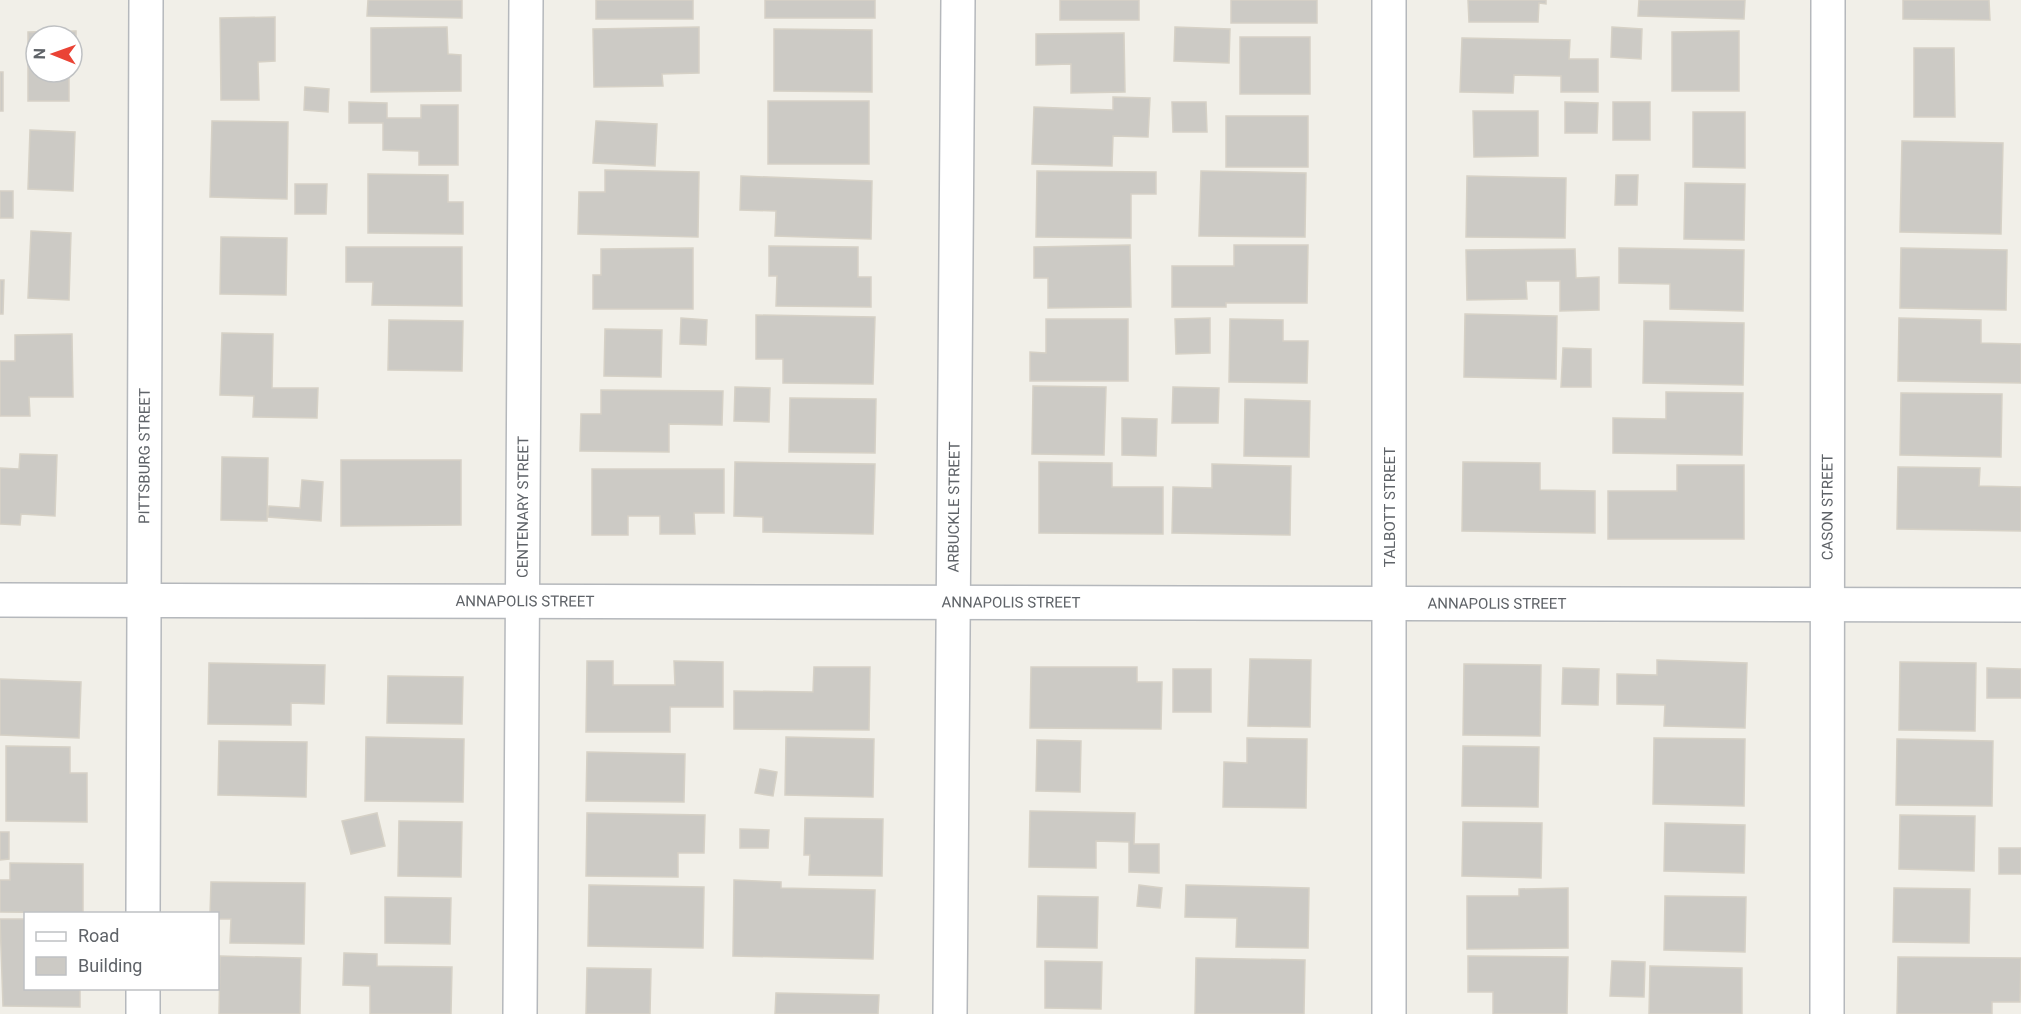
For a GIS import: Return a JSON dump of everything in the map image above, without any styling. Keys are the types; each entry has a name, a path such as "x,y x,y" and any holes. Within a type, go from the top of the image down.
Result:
{"street":[{"name":"PITTSBURG STREET","path":"143,912 146,0"},
{"name":"CENTENARY STREET","path":"520,1014 526,0"},
{"name":"ARBUCKLE STREET","path":"950,1014 958,0"},
{"name":"TALBOTT STREET","path":"1389,0 1389,1014"},
{"name":"CASON STREET","path":"1827,1014 1828,0"},
{"name":"ANNAPOLIS STREET","path":"0,600 2021,604"},
{"path":"143,990 143,1014"}],"building":[{"path":"368,0 462,0 462,18 367,16"},
{"path":"596,0 693,0 693,19 596,19"},
{"path":"765,0 875,0 875,18 765,18"},
{"path":"1060,0 1139,0 1139,20 1060,20"},
{"path":"1231,0 1317,0 1317,23 1231,23"},
{"path":"1468,0 1546,0 1546,4 1539,3 1538,22 1469,22"},
{"path":"1639,0 1745,0 1744,19 1638,16"},
{"path":"1903,0 1989,0 1990,20 1903,19"},
{"path":"275,17 275,61 258,62 259,100 221,100 220,18"},
{"path":"447,27 448,54 461,55 461,91 371,92 371,28"},
{"path":"699,27 699,73 662,74 663,86 594,87 593,29"},
{"path":"1175,27 1230,29 1229,63 1174,61"},
{"path":"1612,27 1642,29 1641,59 1611,57"},
{"path":"774,29 872,30 872,92 774,91"},
{"path":"1739,31 1739,91 1672,91 1672,32"},
{"path":"1124,33 1125,92 1071,93 1071,64 1036,65 1036,34"},
{"path":"1240,37 1310,37 1310,94 1240,94"},
{"path":"1462,38 1570,40 1569,59 1598,59 1598,92 1561,92 1561,76 1514,75 1513,93 1460,92"},
{"path":"1914,48 1954,48 1955,117 1914,117"},
{"path":"0,72 3,72 3,111 0,111"},
{"path":"28,84 69,84 69,101 28,101"},
{"path":"305,87 329,89 328,112 304,110"},
{"path":"1113,97 1150,98 1148,137 1113,136 1112,166 1032,164 1034,107 1113,110"},
{"path":"768,101 869,101 869,164 768,164"},
{"path":"349,102 387,103 387,118 421,118 421,105 458,105 458,165 419,165 419,151 383,150 383,123 349,123"},
{"path":"1172,102 1206,102 1207,132 1173,132"},
{"path":"1565,102 1598,103 1597,133 1565,133"},
{"path":"1613,102 1650,102 1650,140 1613,140"},
{"path":"1473,111 1538,111 1538,156 1474,157"},
{"path":"1693,112 1745,112 1745,168 1693,167"},
{"path":"1226,116 1308,116 1308,167 1226,167"},
{"path":"212,121 288,122 287,199 210,197"},
{"path":"596,121 657,124 655,166 593,163"},
{"path":"30,130 75,132 73,191 28,189"},
{"path":"1902,141 2003,143 2001,234 1900,232"},
{"path":"605,170 699,172 698,237 578,234 579,192 605,192"},
{"path":"1037,171 1156,172 1156,194 1131,194 1131,238 1036,237"},
{"path":"1201,171 1306,173 1305,237 1199,236"},
{"path":"368,174 448,175 448,202 463,202 463,234 368,233"},
{"path":"1616,175 1638,175 1637,205 1615,205"},
{"path":"741,176 872,181 871,239 775,236 776,211 740,210"},
{"path":"1467,176 1566,178 1565,238 1466,237"},
{"path":"1685,183 1745,184 1744,240 1684,239"},
{"path":"295,184 327,184 326,214 295,214"},
{"path":"0,191 13,191 13,218 0,218"},
{"path":"31,231 71,233 69,300 28,298"},
{"path":"221,237 287,238 286,295 220,294"},
{"path":"1130,245 1131,307 1048,308 1048,278 1034,278 1034,247"},
{"path":"1234,245 1308,245 1307,303 1226,303 1226,307 1172,307 1172,266 1234,266"},
{"path":"769,246 858,247 858,277 871,277 871,307 776,306 777,276 769,276"},
{"path":"346,247 462,247 462,306 372,305 373,282 346,282"},
{"path":"693,248 693,309 593,309 593,275 601,275 601,249"},
{"path":"1619,248 1744,250 1743,311 1670,309 1670,284 1619,283"},
{"path":"1901,248 2007,250 2006,310 1900,308"},
{"path":"1575,249 1576,278 1599,277 1599,310 1560,311 1560,281 1526,281 1527,299 1467,300 1466,250"},
{"path":"0,280 4,280 3,314 0,314"},
{"path":"1465,314 1557,316 1556,379 1464,377"},
{"path":"756,315 875,317 873,384 783,383 783,359 756,359"},
{"path":"681,318 707,320 706,345 680,344"},
{"path":"1210,318 1210,353 1176,354 1175,319"},
{"path":"1899,318 1981,320 1981,343 2021,344 2021,383 1898,381"},
{"path":"1046,319 1128,319 1128,381 1030,381 1030,352 1046,353"},
{"path":"1230,319 1283,320 1283,341 1308,341 1307,383 1229,382"},
{"path":"389,320 463,321 462,371 388,370"},
{"path":"1644,321 1744,323 1743,385 1643,383"},
{"path":"605,329 662,330 661,377 604,376"},
{"path":"222,333 273,334 272,388 318,388 317,418 253,417 254,396 220,395"},
{"path":"72,334 73,397 29,397 30,416 0,416 0,361 15,361 15,335"},
{"path":"1563,348 1591,349 1591,387 1561,387"},
{"path":"1033,386 1106,387 1104,455 1032,454"},
{"path":"735,387 770,388 769,422 734,421"},
{"path":"1173,387 1219,388 1218,423 1172,423"},
{"path":"601,390 723,391 722,425 669,424 669,452 580,451 581,414 601,414"},
{"path":"1666,392 1743,393 1742,455 1613,453 1613,418 1666,419"},
{"path":"1901,393 2002,394 2001,457 1900,455"},
{"path":"790,398 876,399 875,453 789,452"},
{"path":"1245,399 1310,401 1309,457 1244,456"},
{"path":"1122,418 1157,419 1156,456 1122,455"},
{"path":"20,454 57,455 55,516 21,514 20,525 0,524 0,468 19,469"},
{"path":"222,457 268,458 267,521 221,520"},
{"path":"341,460 461,460 461,525 341,526"},
{"path":"735,462 875,464 873,534 763,532 763,517 734,516"},
{"path":"1039,462 1112,463 1112,487 1163,487 1163,534 1039,533"},
{"path":"1463,462 1540,463 1540,490 1595,491 1595,533 1462,531"},
{"path":"1212,464 1291,466 1290,535 1172,533 1173,487 1212,488"},
{"path":"1677,465 1744,465 1744,539 1608,539 1608,491 1677,491"},
{"path":"1898,467 1980,468 1979,486 2021,487 2021,531 1897,529"},
{"path":"592,469 724,469 724,513 694,513 695,534 660,534 660,516 628,516 628,535 592,535"},
{"path":"302,480 323,482 321,521 268,517 269,506 300,508"},
{"path":"1250,659 1311,660 1310,727 1248,726"},
{"path":"1657,660 1747,663 1745,728 1664,726 1665,705 1617,704 1617,674 1657,675"},
{"path":"587,661 613,661 613,685 675,685 674,661 723,662 723,707 670,707 670,732 586,732"},
{"path":"1900,662 1976,663 1975,731 1899,730"},
{"path":"209,663 325,665 324,704 291,703 291,725 208,724"},
{"path":"1464,664 1541,665 1540,736 1463,735"},
{"path":"814,667 870,667 869,730 734,729 734,691 813,692"},
{"path":"1031,667 1137,667 1137,682 1162,682 1161,729 1030,728"},
{"path":"1563,668 1599,669 1598,705 1562,704"},
{"path":"1987,668 2021,669 2021,698 1987,698"},
{"path":"1173,669 1211,669 1211,712 1173,712"},
{"path":"388,676 463,677 462,724 387,723"},
{"path":"0,679 81,682 79,738 0,735"},
{"path":"366,737 464,739 463,802 365,801"},
{"path":"786,737 874,739 873,797 785,795"},
{"path":"1247,738 1307,739 1306,808 1223,807 1224,762 1247,763"},
{"path":"1654,738 1745,739 1744,806 1653,804"},
{"path":"1897,739 1993,741 1992,806 1896,805"},
{"path":"1037,740 1081,741 1080,792 1036,791"},
{"path":"219,741 307,742 306,797 218,795"},
{"path":"6,746 70,747 70,773 87,773 87,822 6,821"},
{"path":"1463,746 1539,747 1538,807 1462,806"},
{"path":"587,752 685,754 684,802 586,801"},
{"path":"760,769 777,772 773,796 755,793"},
{"path":"1030,811 1135,813 1134,844 1159,844 1159,873 1129,872 1129,842 1096,841 1096,868 1029,867"},
{"path":"377,813 385,846 351,854 342,821"},
{"path":"587,813 705,815 704,853 678,853 678,877 586,876"},
{"path":"1900,815 1975,816 1974,871 1899,869"},
{"path":"805,818 883,819 882,876 809,875 810,855 804,855"},
{"path":"399,821 462,822 461,877 398,876"},
{"path":"1463,822 1542,823 1541,878 1462,876"},
{"path":"1665,823 1745,825 1744,873 1664,871"},
{"path":"740,829 769,830 768,848 740,848"},
{"path":"0,832 9,832 9,859 0,860"},
{"path":"1999,848 2021,848 2021,874 1999,874"},
{"path":"10,863 83,864 83,912 0,912 0,880 10,880"},
{"path":"734,880 781,882 781,888 875,890 873,959 733,956"},
{"path":"211,882 305,883 304,944 230,943 231,919 219,919 219,912 210,912"},
{"path":"589,885 704,887 703,948 588,946"},
{"path":"1139,885 1162,888 1160,908 1137,906"},
{"path":"1186,885 1309,888 1308,948 1236,947 1237,918 1185,917"},
{"path":"1568,888 1568,948 1467,949 1467,896 1519,896 1519,889"},
{"path":"1894,888 1970,889 1969,943 1893,942"},
{"path":"1038,896 1098,897 1097,948 1037,947"},
{"path":"1665,896 1746,897 1745,952 1664,950"},
{"path":"385,897 451,898 450,944 385,943"},
{"path":"0,919 24,919 24,990 80,990 80,1007 3,1006"},
{"path":"344,953 377,954 377,966 452,967 451,1014 370,1014 370,986 343,985"},
{"path":"220,956 301,958 300,1014 219,1014"},
{"path":"1468,956 1568,957 1567,1014 1493,1014 1493,992 1468,992"},
{"path":"1898,957 2021,958 2020,1002 1992,1002 1992,1014 1897,1014"},
{"path":"1196,958 1305,960 1304,1014 1195,1014"},
{"path":"1045,961 1102,962 1101,1009 1045,1008"},
{"path":"1612,961 1645,962 1644,997 1610,996"},
{"path":"1650,966 1742,968 1742,1014 1649,1014"},
{"path":"587,968 651,969 650,1014 586,1014"},
{"path":"776,993 879,995 878,1014 775,1014"}]}
